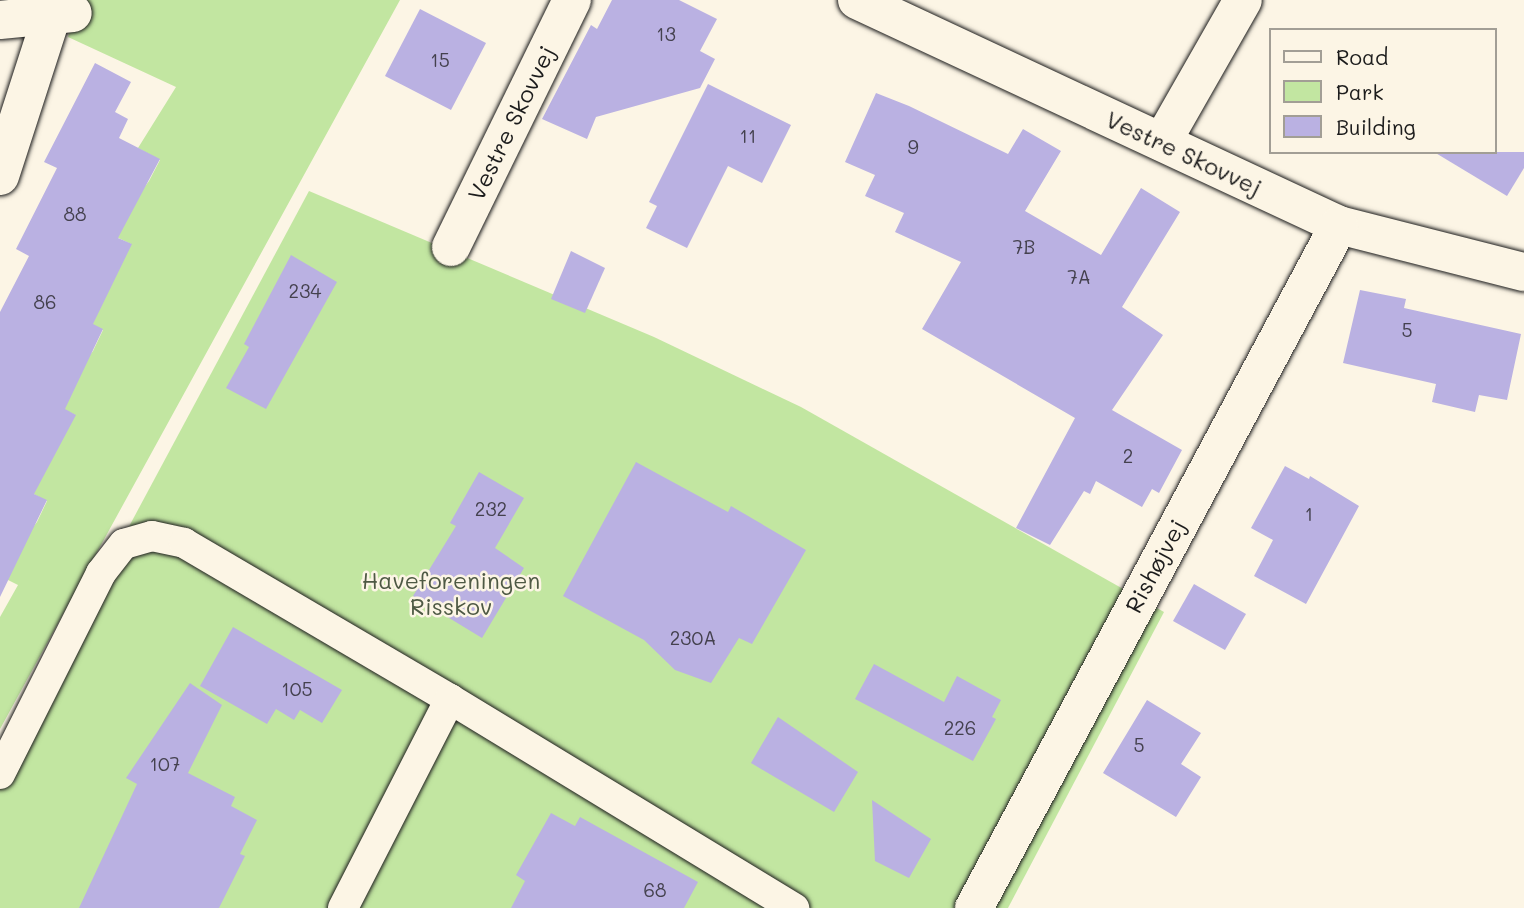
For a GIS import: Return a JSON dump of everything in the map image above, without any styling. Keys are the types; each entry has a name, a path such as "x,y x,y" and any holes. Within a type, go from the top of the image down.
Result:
{"street":[{"name":"Vestre Skovvej","path":"451,247 572,0"},
{"name":"Vestre Skovvej","path":"857,0 1339,225 1524,271"},
{"path":"1162,142 1243,0"},
{"path":"0,20 62,14 0,176"},
{"name":"Rishøjvej","path":"974,908 1339,225"}],"lane":[{"path":"0,774 101,573 124,544 152,536 184,543 450,699 794,908"},
{"path":"343,908 450,699"}],"green space":[{"path":"80,0 400,0 0,729 0,617 18,585 0,576 0,569 37,522 47,501 24,489 75,415 54,404 93,351 103,330 81,319 131,244 110,234 149,181 160,160 138,148 176,87 68,37"},
{"name":"Haveforeningen Risskov","path":"309,191 654,337 801,407 1164,612 1008,908 0,908 0,767"}],"building":[{"path":"612,0 679,0 717,19 700,51 715,59 700,88 596,117 587,139 542,119 591,25 597,29"},
{"path":"420,9 486,43 451,110 385,76"},
{"path":"95,63 131,82 115,112 128,119 119,138 160,159 118,238 132,244 93,324 103,329 65,409 76,415 34,494 47,500 0,597 0,312 29,256 16,249 57,168 44,162"},
{"path":"708,84 791,125 762,183 728,166 687,248 646,228 657,206 649,202"},
{"path":"876,93 1008,154 1023,129 1061,151 1025,211 1101,255 1141,188 1180,212 1122,307 1163,335 1112,410 1182,450 1159,493 1152,489 1142,507 1096,481 1090,494 1084,491 1050,545 1016,528 1075,418 922,329 961,262 895,232 904,213 865,196 875,175 845,162"},
{"path":"1524,152 1524,168 1507,196 1437,154"},
{"path":"571,251 605,268 585,313 551,299"},
{"path":"291,255 337,282 266,409 226,388 249,347 244,344"},
{"path":"1360,290 1406,299 1404,308 1521,334 1507,400 1479,395 1475,412 1432,402 1436,384 1343,363"},
{"path":"636,462 728,512 731,506 806,550 752,644 739,638 711,683 675,670 644,640 563,596"},
{"path":"1285,466 1309,479 1310,476 1359,506 1306,604 1254,576 1273,540 1251,528"},
{"path":"479,472 524,498 495,548 524,568 482,638 413,596 456,526 450,523"},
{"path":"1194,584 1246,614 1225,650 1173,621"},
{"path":"233,627 342,690 322,723 300,710 294,720 276,709 267,724 200,686"},
{"path":"874,664 944,702 957,676 1001,700 992,717 996,719 973,761 855,699"},
{"path":"190,683 222,705 188,773 235,797 231,806 257,820 240,854 245,856 219,908 79,908 137,784 126,778"},
{"path":"1147,700 1201,733 1181,764 1201,777 1176,817 1103,773"},
{"path":"778,717 858,772 834,812 751,763"},
{"path":"872,800 931,839 909,878 875,861"},
{"path":"551,813 575,826 580,817 698,882 684,908 511,908 525,881 516,875"}]}
